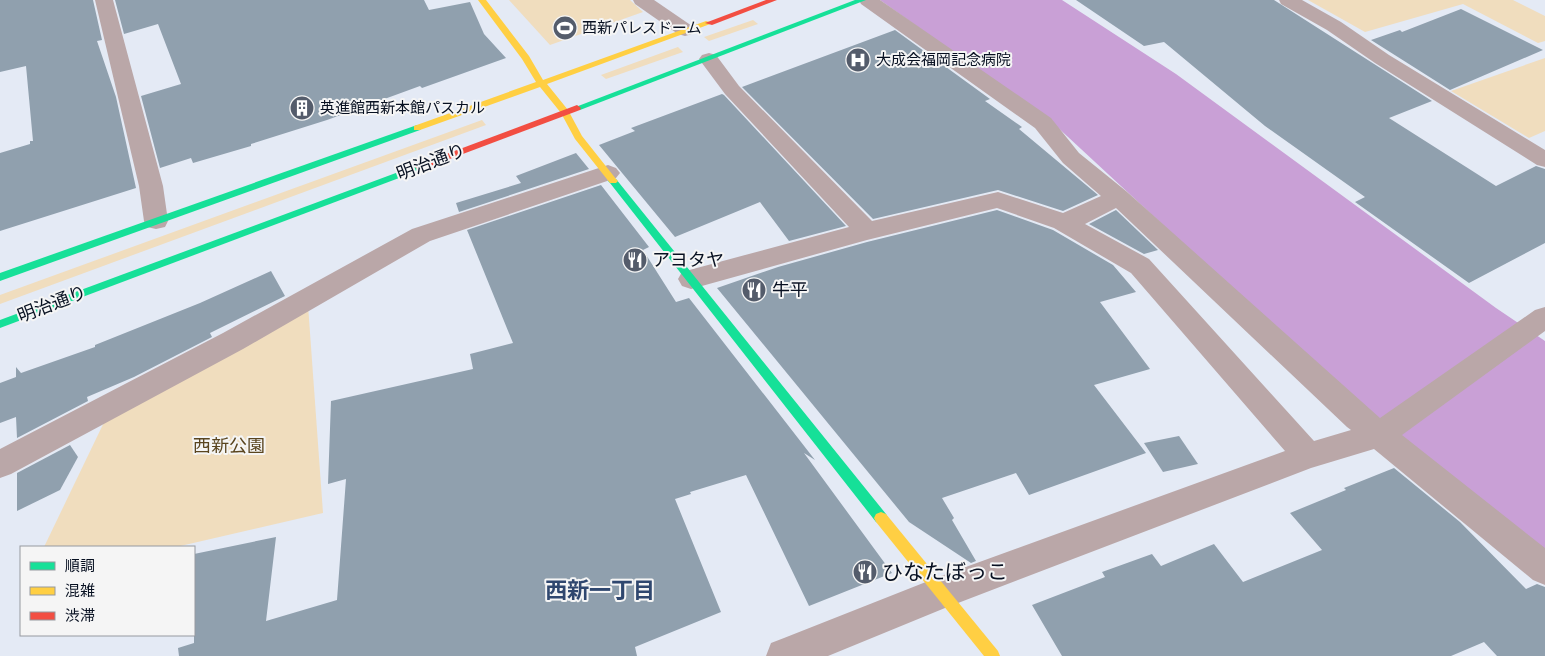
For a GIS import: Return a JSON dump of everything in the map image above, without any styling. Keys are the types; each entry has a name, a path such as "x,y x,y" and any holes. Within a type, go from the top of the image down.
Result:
{"street":[{"path":"104,0 151,186 156,221"},
{"path":"482,0 526,58 540,82 565,112 578,137 608,172 691,279 993,656"},
{"path":"642,0 685,30"},
{"path":"0,276 773,0"},
{"name":"明治通り","path":"0,324 862,0"},
{"path":"868,0 1043,123 1071,158 1118,196 1383,433 1545,569"},
{"path":"1288,0 1334,26 1382,59 1545,160"},
{"path":"709,59 732,90 867,231"},
{"path":"0,464 233,341 421,235 608,172"},
{"path":"1063,222 1079,217 1118,196"},
{"path":"691,279 867,231 998,200 1063,222 1140,266 1308,456"},
{"path":"784,656 941,592 1308,456 1383,433 1541,321"}],"green space":[{"name":"西新パレスドーム","path":"509,0 630,0 643,12 550,45"},
{"path":"1308,0 1513,0 1545,16 1545,41 1538,43 1463,4 1365,32"},
{"path":"753,20 758,24 709,41 704,37"},
{"path":"678,47 683,52 606,79 601,75"},
{"path":"1545,58 1545,131 1529,138 1451,91"},
{"path":"482,120 486,125 0,304 0,295"},
{"name":"西新公園","path":"308,305 323,513 180,546 44,546 108,414"}],"shaded area":[{"path":"880,0 1062,0 1176,74 1496,308 1545,341 1545,552 1352,400 1054,124"}],"building":[{"path":"0,0 93,0 102,40 97,41 116,97 136,188 0,231 0,153 30,144 30,141 33,141 26,66 0,72"},
{"path":"115,0 424,0 429,10 470,2 484,34 506,58 422,88 420,86 327,120 251,144 251,146 193,163 191,158 160,168 141,96 181,84 158,24 124,34"},
{"path":"1076,0 1274,0 1432,101 1389,118 1496,186 1536,166 1545,169 1545,243 1469,283 1355,202 1365,197 1265,126 1164,42 1144,46"},
{"path":"1461,9 1543,50 1450,90 1371,40 1400,30 1402,32"},
{"path":"895,30 990,99 985,101 1022,127 1019,129 1098,195 1063,211 998,190 873,219 742,87"},
{"path":"722,94 846,226 789,241 760,202 675,237 599,145 635,131 631,128"},
{"path":"576,153 589,169 459,212 456,203 521,183 516,176"},
{"path":"601,185 649,247 643,250 676,302 689,298 815,460 804,453 892,573 809,606 746,475 690,492 691,494 675,499 721,612 635,647 637,656 179,656 178,648 194,643 195,554 276,537 266,621 337,600 346,479 328,484 331,401 473,369 470,354 513,343 467,230"},
{"path":"997,210 1053,230 1113,265 1136,292 1100,302 1150,369 1094,385 1146,453 1029,495 1016,473 942,498 954,518 952,520 976,561 971,563 909,522 717,288 778,267 867,242"},
{"path":"1116,210 1158,250 1144,254 1089,224"},
{"path":"271,271 285,296 210,333 212,337 134,377 87,397 88,401 17,438 16,417 0,423 0,383 16,377 16,367 21,373 95,347 95,345 200,303"},
{"path":"1179,436 1198,464 1163,472 1144,443"},
{"path":"70,445 78,457 60,490 17,511 17,473"},
{"path":"1394,468 1460,522 1526,589 1537,584 1545,587 1545,656 1497,656 1484,642 1451,656 1062,656 1032,605 1105,577 1102,572 1152,554 1161,566 1214,544 1243,582 1322,550 1290,513 1346,490 1344,488"}],"traffic: fast":[{"path":"577,108 862,0"},
{"path":"0,277 417,128"},
{"path":"0,324 420,167"},
{"path":"613,181 881,518"}],"traffic: slow":[{"path":"482,0 526,58 540,82 565,112 578,137 613,181"},
{"path":"417,128 709,23"},
{"path":"881,518 993,656"}],"traffic: jam":[{"path":"709,23 773,0"},
{"path":"420,167 577,108"}],"place":[{"name":"西新パレスドーム","path":"565,28"},
{"name":"大成会福岡記念病院","path":"858,60"},
{"name":"英進館西新本館パスカル","path":"302,108"},
{"name":"アヨタヤ","path":"635,260"},
{"name":"牛平","path":"754,290"},
{"name":"ひなたぼっこ","path":"865,572"}],"district":[{"name":"西新一丁目","path":"600,590"}]}
